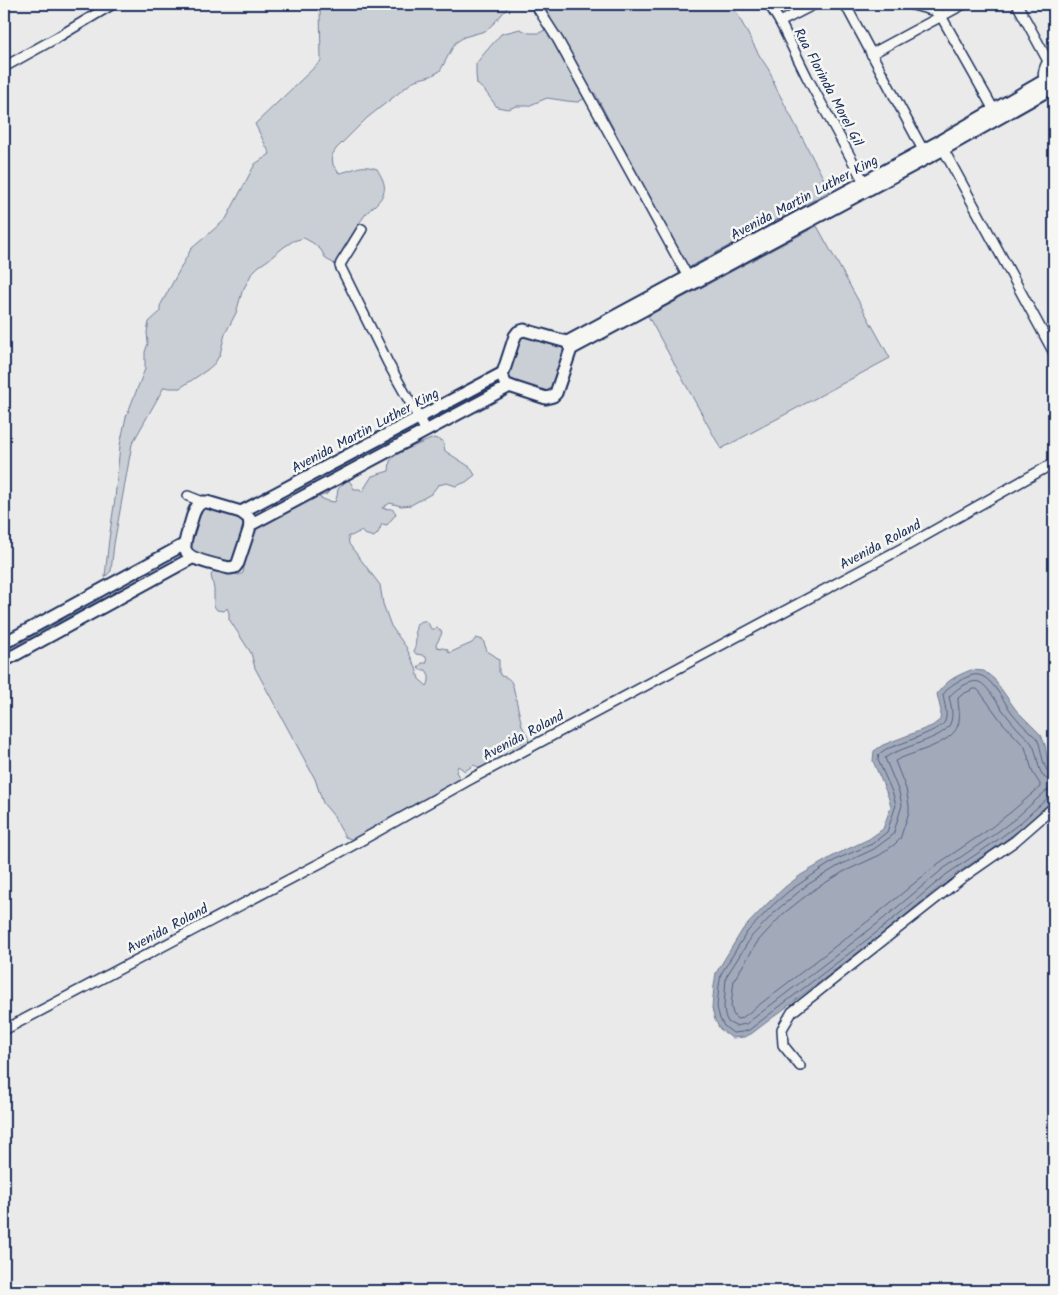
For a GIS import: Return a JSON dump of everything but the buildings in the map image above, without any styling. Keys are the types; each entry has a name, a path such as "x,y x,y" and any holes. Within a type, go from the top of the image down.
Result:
{"main road":[{"name":"Avenida Martin Luther King","path":"569,346 688,277 923,150 942,145 994,110 1050,83"},
{"name":"Avenida Martin Luther King","path":"569,346 942,145 1050,83"},
{"path":"524,330 569,346 556,393 553,396 546,398 506,385 504,382 502,376 518,332 524,330"},
{"name":"Avenida Martin Luther King","path":"241,512 503,374"},
{"path":"250,525 510,386"},
{"path":"329,466 336,479"},
{"path":"203,502 207,502 241,512 249,518 250,525 235,567 229,568 192,558 187,554 185,544 195,508 203,502"},
{"path":"4,642 185,544"},
{"path":"4,661 192,558"}],"street":[{"path":"4,67 113,4"},
{"path":"535,4 558,40 688,277"},
{"name":"Rua Florinda Morel Gil","path":"769,4 864,182"},
{"path":"780,22 815,4"},
{"path":"845,4 923,150"},
{"path":"909,4 935,11 941,16 994,110"},
{"path":"871,54 964,4"},
{"path":"1017,4 1051,62 1043,70 1050,83"},
{"path":"942,145 1054,353"},
{"path":"362,229 340,266 388,364 426,432"},
{"name":"Avenida Roland","path":"4,1030 328,859 477,775 910,544 1054,464"},
{"path":"188,496 203,502"},
{"path":"800,1066 783,1045 782,1029 792,1012 962,878 1014,841 1054,807"}],"shaded area":[{"path":"318,4 511,4 485,31 464,37 455,43 440,71 431,76 415,80 367,118 332,155 333,165 339,173 361,167 371,167 377,169 384,186 381,199 361,221 345,253 335,264 326,259 321,250 313,243 304,238 293,241 284,247 252,273 242,292 236,313 225,334 220,354 215,363 180,388 164,387 132,444 111,571 105,577 120,445 126,417 145,369 149,322 160,312 160,306 191,249 226,219 255,164 270,154 255,124 321,61 320,6"},
{"path":"541,4 732,4 758,53 770,71 774,84 830,191 686,269 595,93 578,102 547,98 528,106 517,106 508,109 497,107 477,84 476,64 501,34 520,29 529,33 539,33 547,29 550,15"},
{"path":"817,226 890,358 721,449 648,316"},
{"path":"524,336 564,349 553,392 550,394 510,381 508,376 519,338"},
{"path":"434,438 443,441 445,451 470,467 475,475 466,482 456,486 447,483 438,485 431,494 411,505 401,506 390,503 382,508 392,509 396,514 387,525 382,524 374,537 361,531 348,536 349,544 380,585 383,604 391,626 406,647 419,679 427,686 429,678 426,670 418,668 422,663 427,663 426,657 416,654 414,651 416,625 418,623 426,621 431,629 437,628 442,632 436,645 437,647 447,649 449,653 472,643 476,638 483,640 487,651 499,660 501,676 510,680 512,684 522,726 528,737 529,744 482,769 474,765 465,771 458,766 456,772 461,780 354,840 345,837 333,815 323,803 315,779 255,668 251,653 229,619 227,608 224,611 217,610 214,606 214,589 211,575 216,569 222,569 239,575 243,573 253,526 275,508 276,499 282,495 284,505 333,485 327,494 318,497 335,502 338,489 346,481 343,476 334,471 335,468 344,463 353,475 349,481 354,489 360,489 362,492 372,476 389,471 390,461 397,453"},
{"path":"204,507 244,517 246,520 233,562 229,563 193,553 188,548 200,510"},
{"path":"179,558 181,562 4,657 4,651"}],"water":[{"path":"971,670 984,671 994,679 1016,710 1041,735 1054,775 1054,799 1023,827 950,878 884,933 751,1034 732,1038 720,1029 715,1020 712,1008 714,986 716,973 743,929 785,887 801,875 835,855 869,839 883,829 891,806 873,761 874,751 883,745 932,726 940,720 941,711 937,694 952,679"}]}
